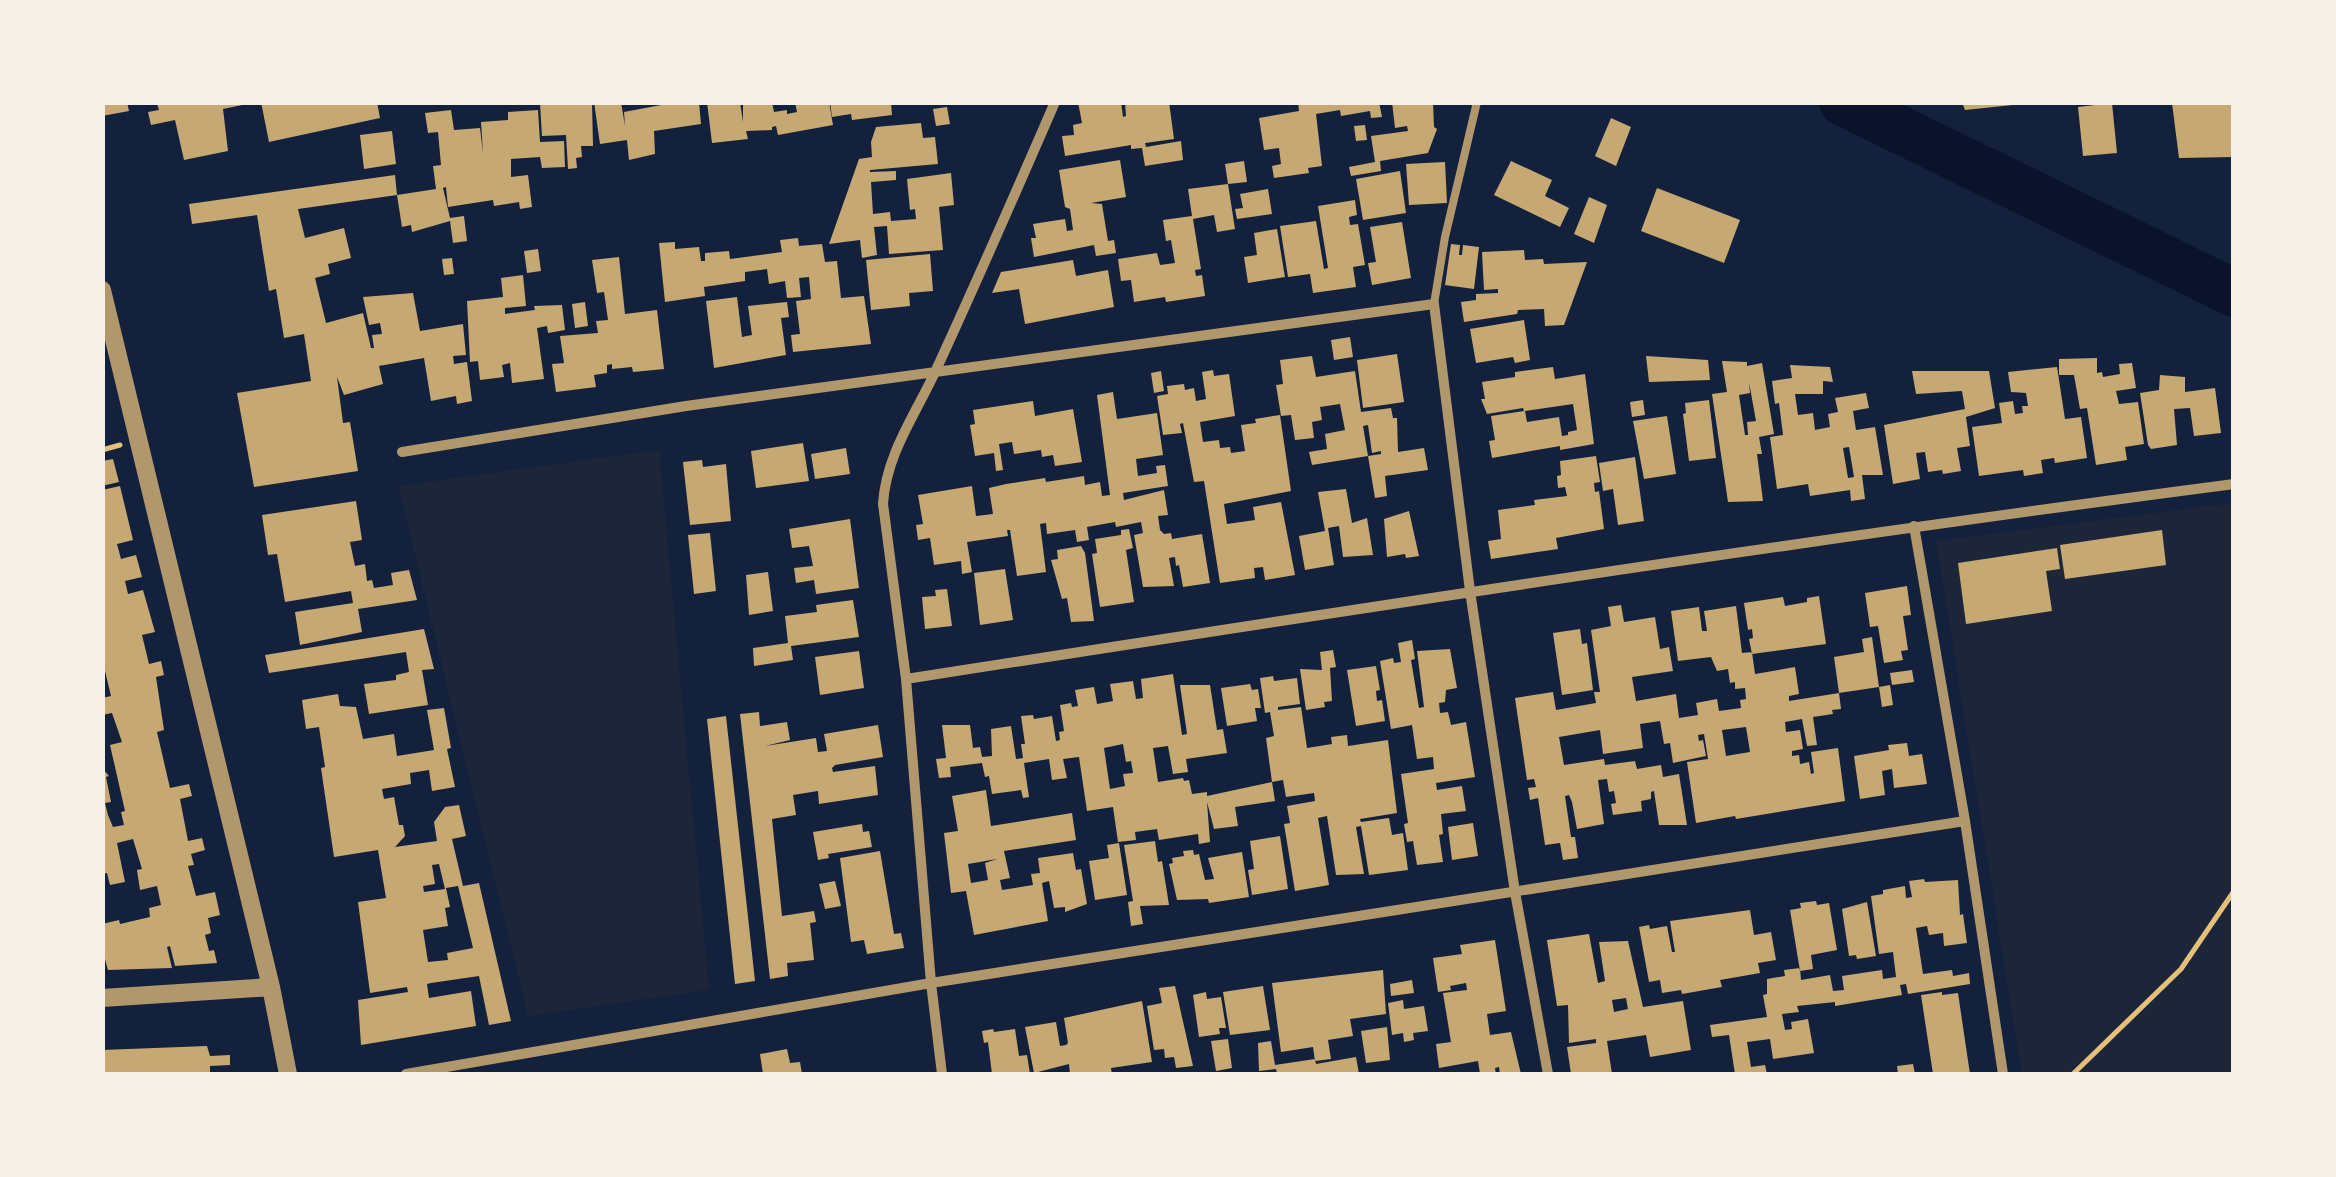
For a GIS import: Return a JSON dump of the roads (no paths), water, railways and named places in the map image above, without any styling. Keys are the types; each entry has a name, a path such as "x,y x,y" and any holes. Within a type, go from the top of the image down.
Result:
{"street":[{"path":"942,1074 884,486 888,467 935,372 1055,102"},
{"path":"102,290 271,987 288,1074"},
{"path":"402,452 686,406 1434,304 1470,591 1515,892 1548,1074"},
{"path":"906,679 1470,591 2234,484"},
{"path":"1914,526 1965,820 2003,1074"},
{"path":"406,1074 931,983 1965,820"},
{"path":"102,998 271,987"}],"lane":[{"path":"1434,304 1444,237 1477,102"}],"waterway":[{"path":"1843,102 2234,293"}]}
